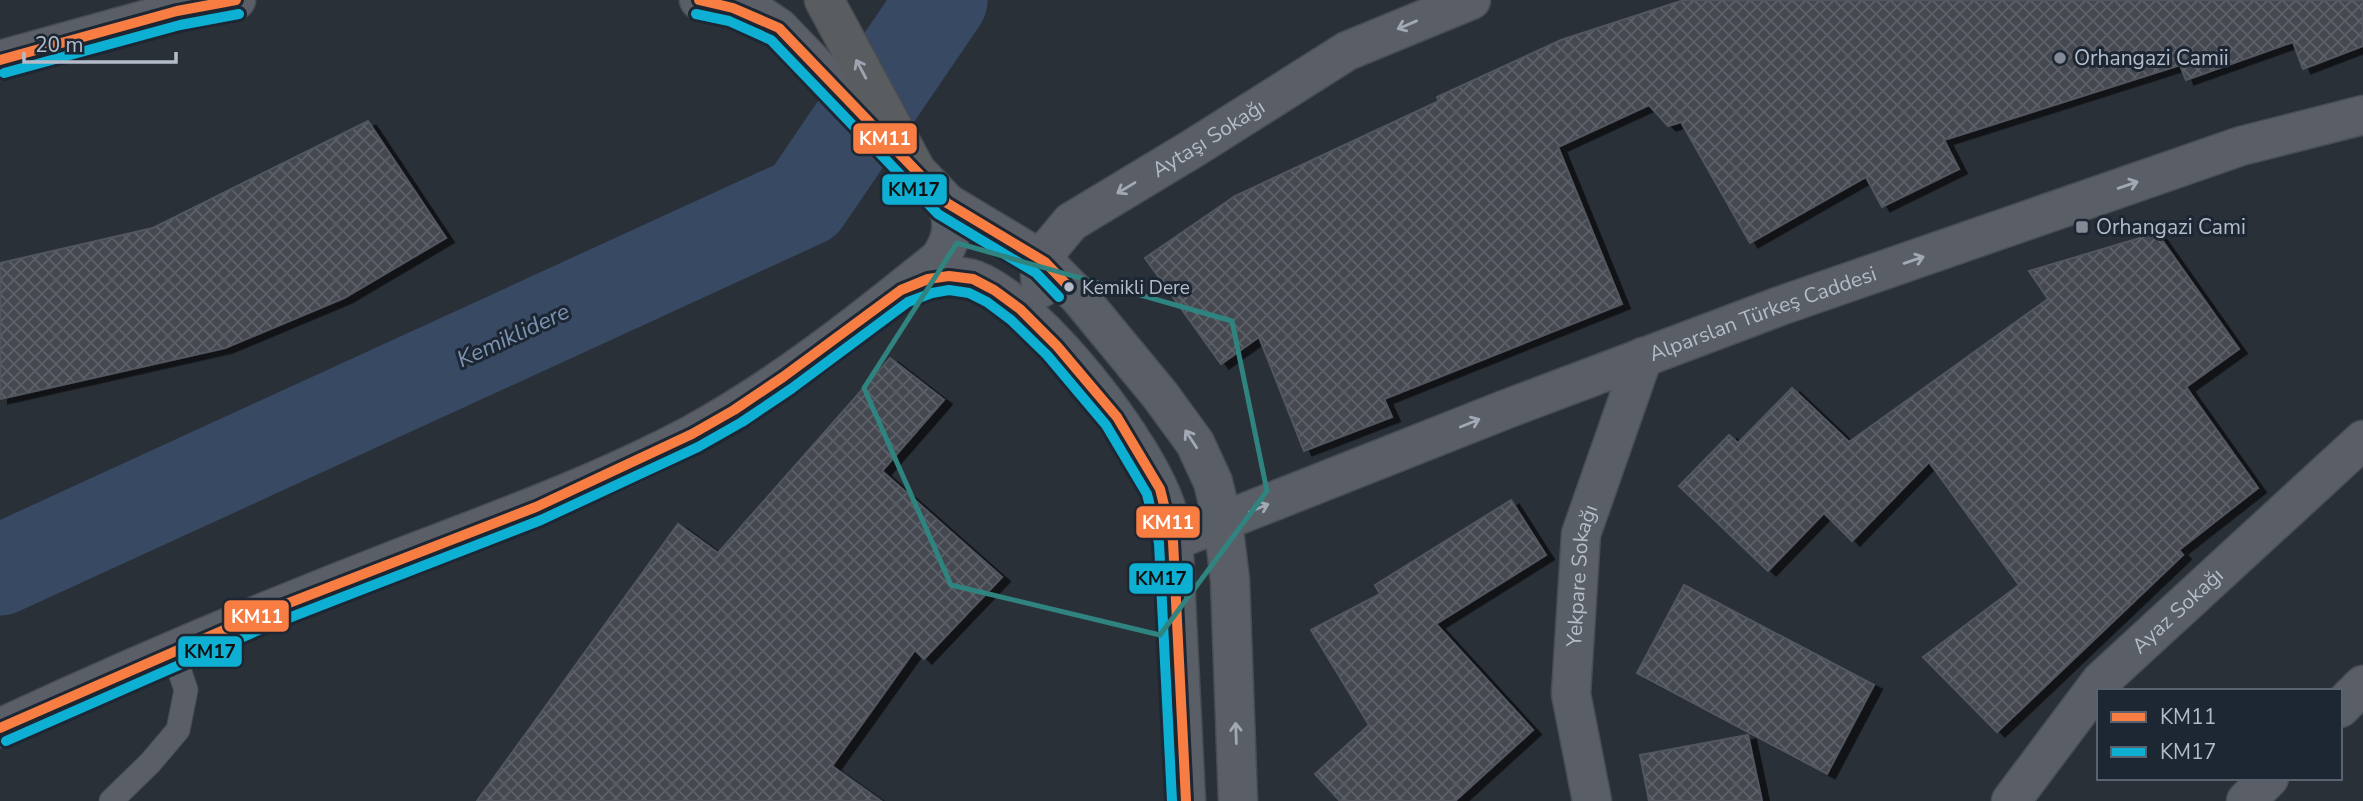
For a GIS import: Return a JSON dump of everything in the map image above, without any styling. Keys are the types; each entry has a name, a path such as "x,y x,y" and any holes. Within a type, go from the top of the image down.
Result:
{"highway":[{"path":"824,0 917,172"}],"street":[{"path":"0,60 177,11 236,0"},
{"path":"699,0 733,8 779,29"},
{"path":"738,0 779,29 947,204 1045,262 1080,298 1160,395 1195,443 1213,482 1223,523 1230,580 1238,801"},
{"name":"Aytaşı Sokağı","path":"1057,346 1041,306 1040,276 1051,246 1071,222 1347,51 1471,0"},
{"name":"Alparslan Türkeş Caddesi","path":"1172,541 1504,410 1780,306 2241,146 2363,115"},
{"path":"947,204 1016,227 1038,228 1071,222"},
{"path":"0,728 173,651 536,506 692,434 783,377 939,259 947,248 953,230 947,204"},
{"path":"901,290 948,276 973,279 994,290 1020,309 1057,346 1117,417 1142,456 1160,489 1172,541 1186,801"},
{"name":"Yekpare Sokağı","path":"1592,801 1571,694 1581,534 1643,358"},
{"name":"Ayaz Sokağı","path":"2011,801 2101,681 2363,440"},
{"path":"2342,706 2363,685"},
{"path":"2246,801 2267,780"}],"lane":[{"path":"111,801 150,763 178,730 186,690 173,651"}],"highlighted area":[{"path":"957,243 1232,321 1267,491 1160,635 951,585 864,388"}],"building":[{"path":"1684,0 2363,0 2363,46 2303,69 2293,42 2186,80 2180,65 1944,140 1959,169 1882,207 1866,177 1750,243 1681,122 1668,126 1649,105 1558,147 1622,304 1384,399 1392,417 1304,451 1259,337 1221,364 1145,258 1235,196 1439,101 1437,97 1561,40"},
{"path":"368,121 446,238 344,298 225,348 0,399 0,263 153,228"},
{"path":"2157,233 2239,349 2186,387 2258,488 2179,550 2183,555 1997,732 1923,657 2019,585 1929,462 1852,541 1824,513 1768,571 1679,486 1729,435 1738,443 1792,388 1849,442 2048,299 2029,271"},
{"path":"890,358 944,400 882,471 1002,577 924,659 915,650 832,766 881,801 477,801 678,524 718,553"},
{"path":"1511,500 1546,555 1436,624 1533,730 1455,801 1340,801 1315,774 1369,725 1311,630 1380,594 1375,585"},
{"path":"1684,585 1874,685 1827,774 1637,673"},
{"path":"1748,735 1762,801 1649,801 1640,755"}],"waterway":[{"name":"Kemiklidere","path":"0,570 805,201 942,0"}],"transit line":[{"name":"KM11","path":"0,60 177,11 236,0"},
{"name":"KM11","path":"699,0 733,8 779,28 947,203 1045,262 1069,287"},
{"name":"KM17","path":"4,73 180,25 239,14"},
{"name":"KM17","path":"696,14 729,21 771,40 938,214 1036,273 1059,297"},
{"name":"KM11","path":"0,728 263,613 536,507 692,434 783,377 901,290 928,279 949,276 973,279 994,290 1020,309 1057,346 1117,417 1160,489 1173,541 1186,801"},
{"name":"KM17","path":"6,741 268,626 541,520 698,447 791,389 908,302 949,290 969,293 987,302 1011,320 1047,355 1106,425 1147,494 1159,543 1172,801"}],"place":[{"name":"Orhangazi Camii","path":"2060,58"},
{"name":"Orhangazi Cami","path":"2082,227"},
{"name":"Kemikli Dere","path":"1069,287"}]}
